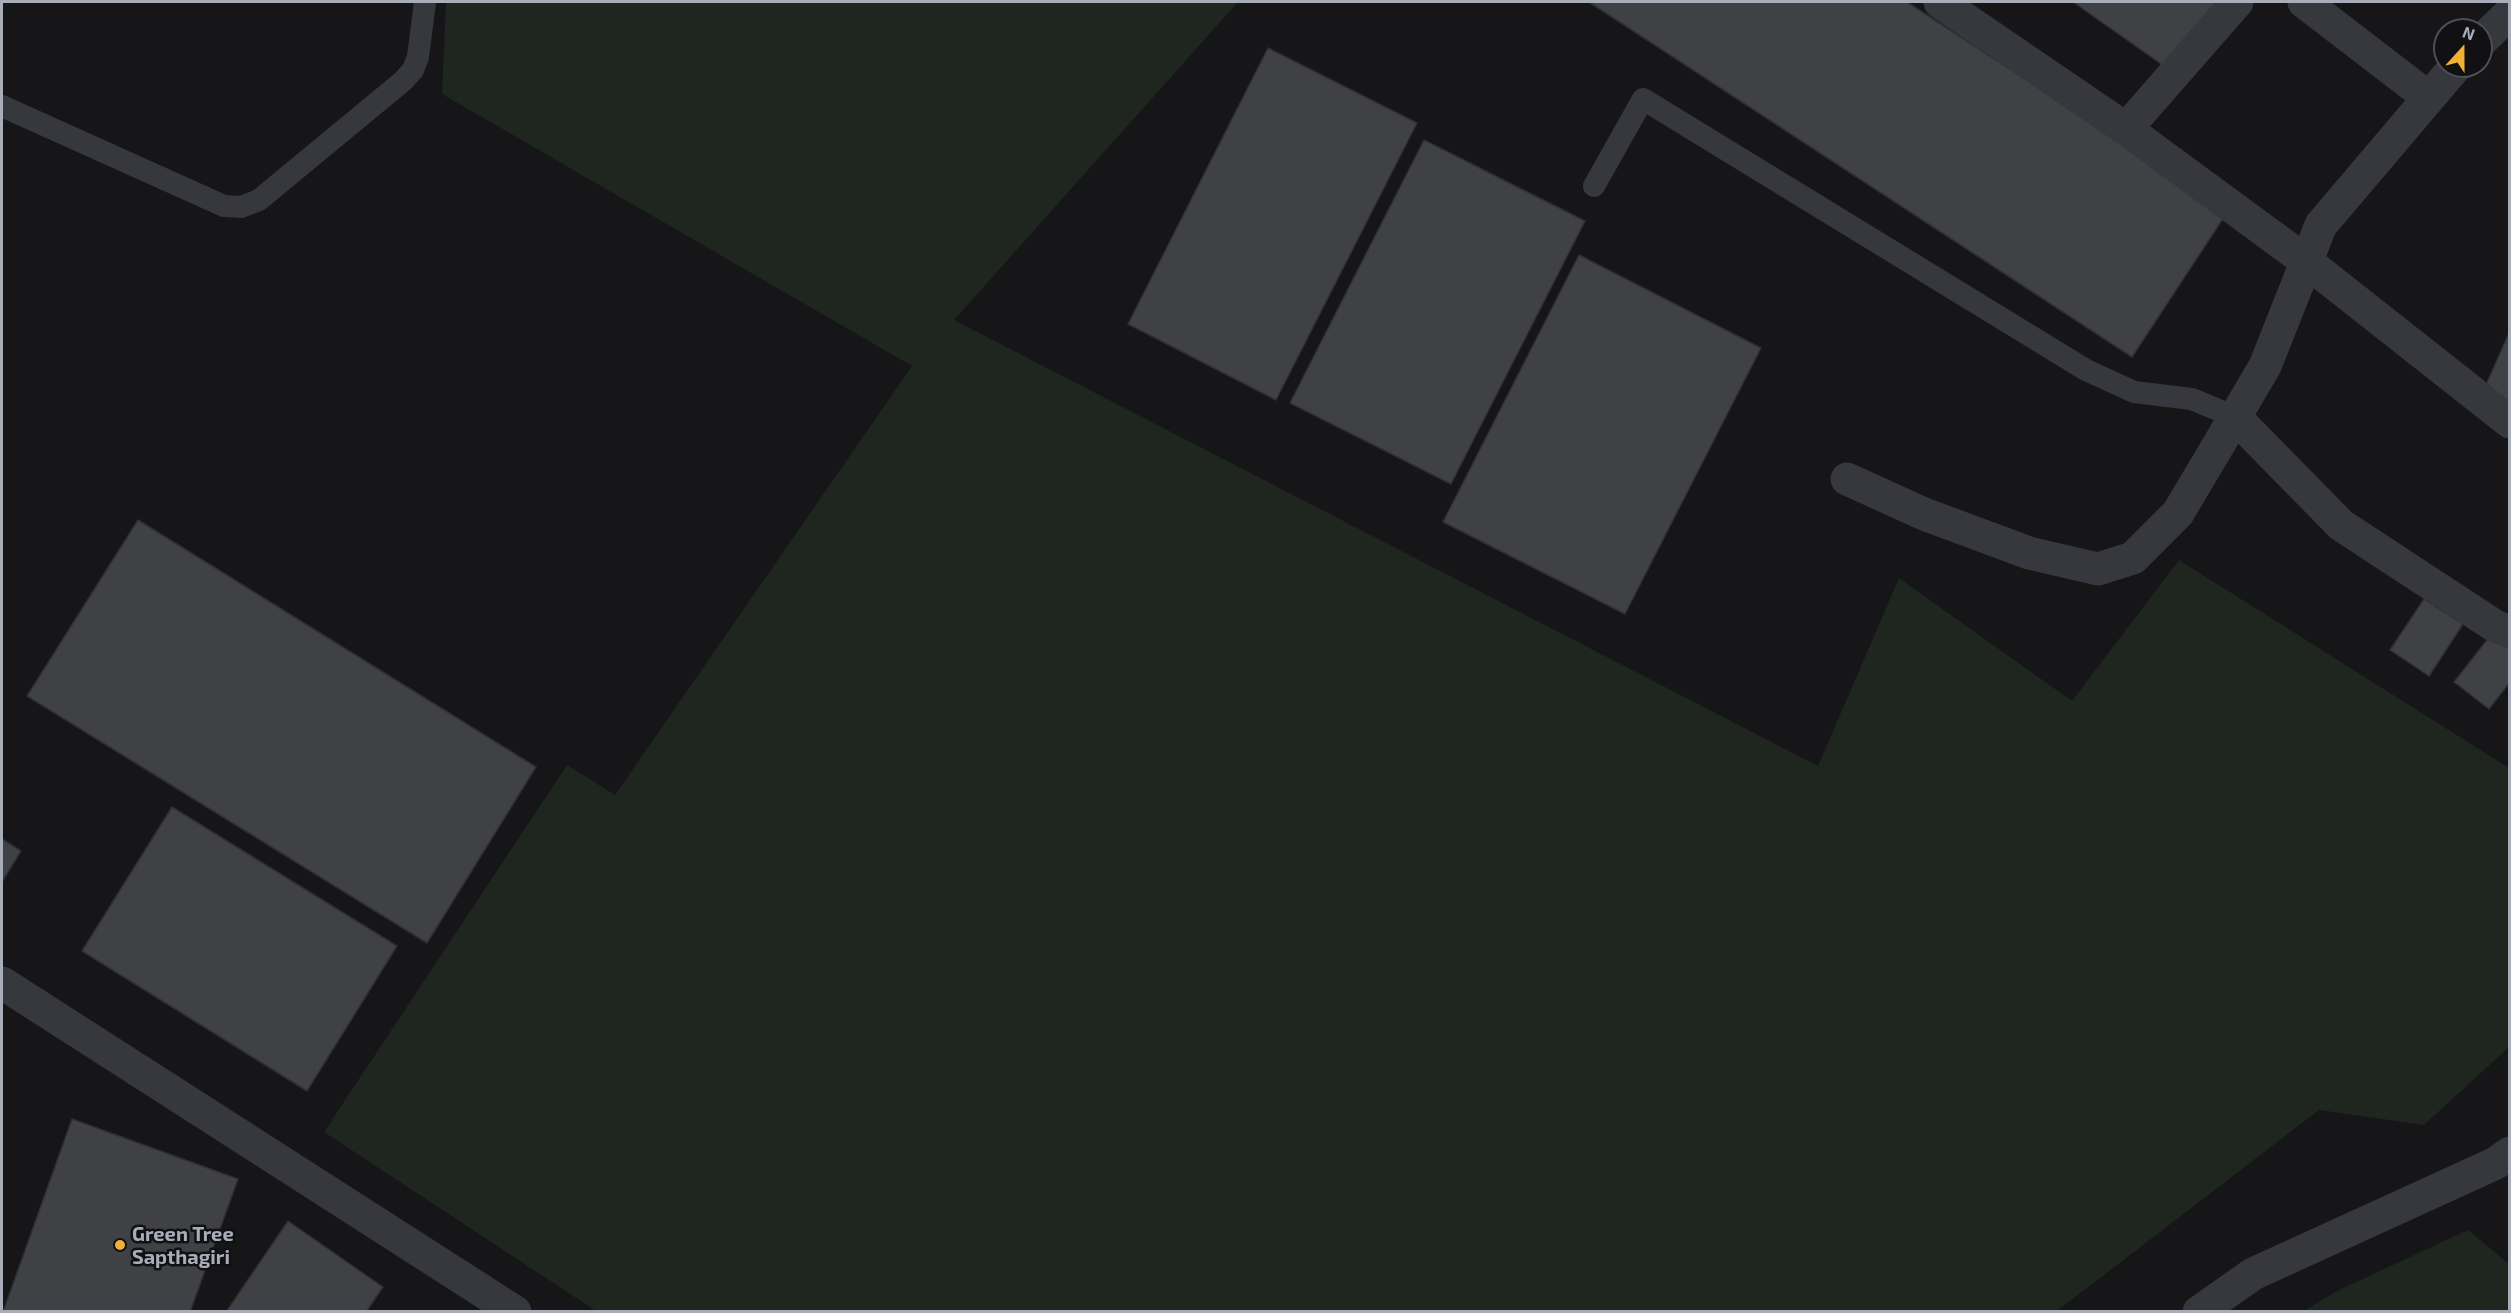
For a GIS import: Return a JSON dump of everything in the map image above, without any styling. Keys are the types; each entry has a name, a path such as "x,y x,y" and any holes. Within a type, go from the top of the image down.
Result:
{"street":[{"path":"1940,2 2126,129 2307,262 2510,422"},
{"path":"2126,129 2237,2"},
{"path":"2304,2 2429,98"},
{"path":"2493,29 2510,13"},
{"path":"1847,478 1924,514 2029,553 2097,569 2133,558 2178,513 2265,366 2321,225 2446,78"},
{"path":"2235,417 2341,525 2495,626 2510,632"},
{"path":"2,983 515,1311"},
{"path":"2199,1311 2253,1274 2496,1163 2510,1153"}],"lane":[{"path":"2,106 224,206 241,207 259,200 403,81 413,70 418,57 425,2"},
{"path":"1594,186 1643,99 2086,370 2134,392 2192,399 2235,417"}],"shaded area":[{"path":"446,2 1238,2 954,320 1818,766 1899,578 2072,701 2179,560 2509,768 2509,1047 2424,1125 2319,1110 2057,1311 596,1311 324,1132 567,765 615,795 912,366 442,94"},
{"path":"2468,1230 2509,1264 2509,1311 2304,1311 2337,1291"}],"building":[{"path":"1589,2 1907,2 2228,211 2132,357"},
{"path":"2073,2 2225,2 2174,73"},
{"path":"1268,48 1417,123 1276,400 1128,324"},
{"path":"1424,140 1585,221 1451,484 1290,403"},
{"path":"1579,255 1761,348 1625,614 1443,522"},
{"path":"2510,333 2510,409 2481,396"},
{"path":"138,520 536,767 427,943 27,696"},
{"path":"2424,599 2463,624 2429,676 2390,650"},
{"path":"2494,631 2510,643 2510,682 2489,709 2454,682"},
{"path":"172,807 397,946 307,1091 82,951"},
{"path":"2,839 21,851 2,882"},
{"name":"Green Tree Sapthagiri","path":"72,1119 238,1179 190,1312 3,1312"},
{"path":"288,1221 383,1287 366,1312 226,1312"}],"place":[{"name":"Green Tree Sapthagiri","path":"120,1245"}]}
